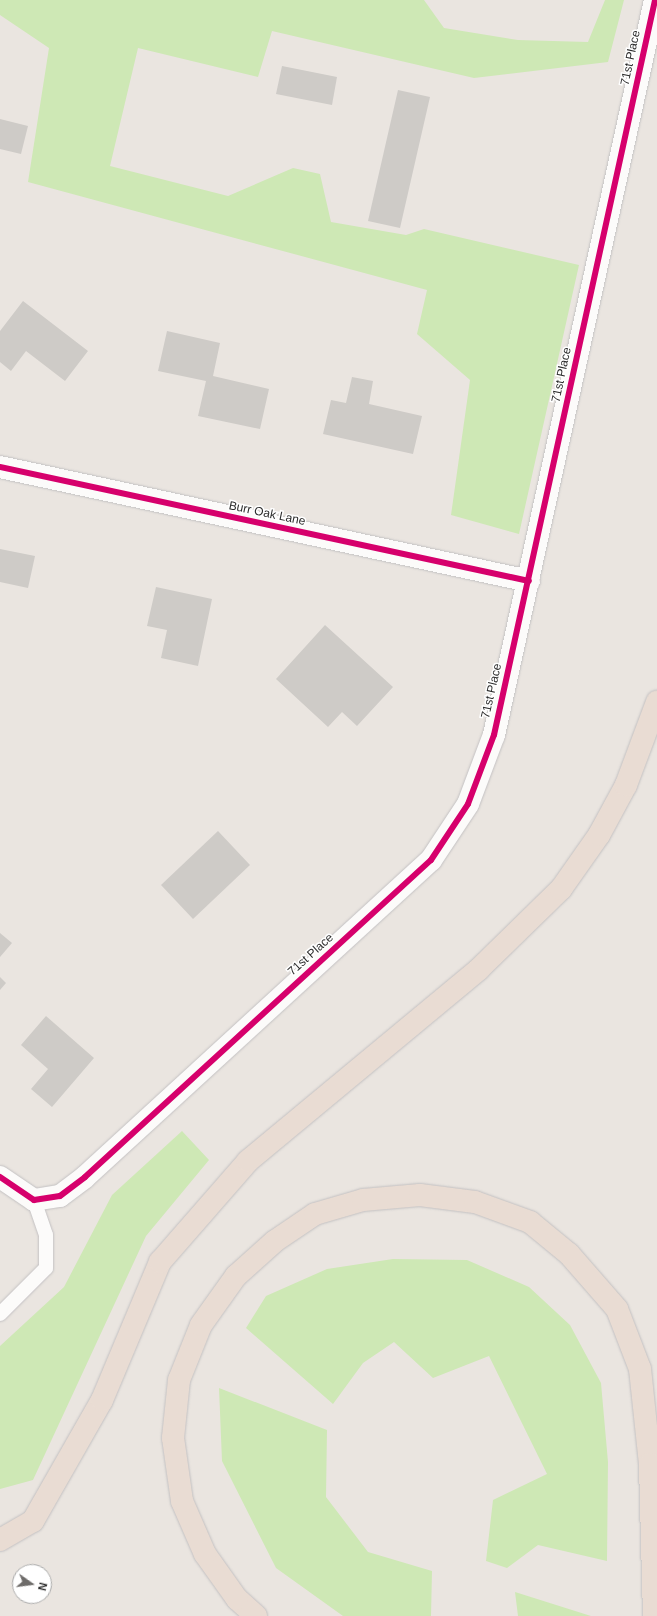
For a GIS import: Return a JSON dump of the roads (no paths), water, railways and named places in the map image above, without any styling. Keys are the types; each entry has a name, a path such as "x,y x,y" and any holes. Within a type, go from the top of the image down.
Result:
{"highway":[{"path":"0,1540 33,1521 102,1400 160,1262 248,1161 478,970 561,889 599,835 626,785 657,702"},
{"path":"256,1616 237,1599 205,1554 182,1501 173,1438 179,1380 201,1325 236,1276 275,1241 315,1214 363,1200 420,1195 475,1202 530,1222 569,1254 617,1309 640,1376 650,1464 654,1616"}],"street":[{"name":"71st Place","path":"34,1200 60,1196 85,1177 431,860 468,804 494,735 529,581 654,0"},
{"name":"Burr Oak Lane","path":"0,467 529,581"},
{"path":"0,1177 34,1200"}],"lane":[{"path":"0,1314 46,1268 46,1236 34,1200"}]}
